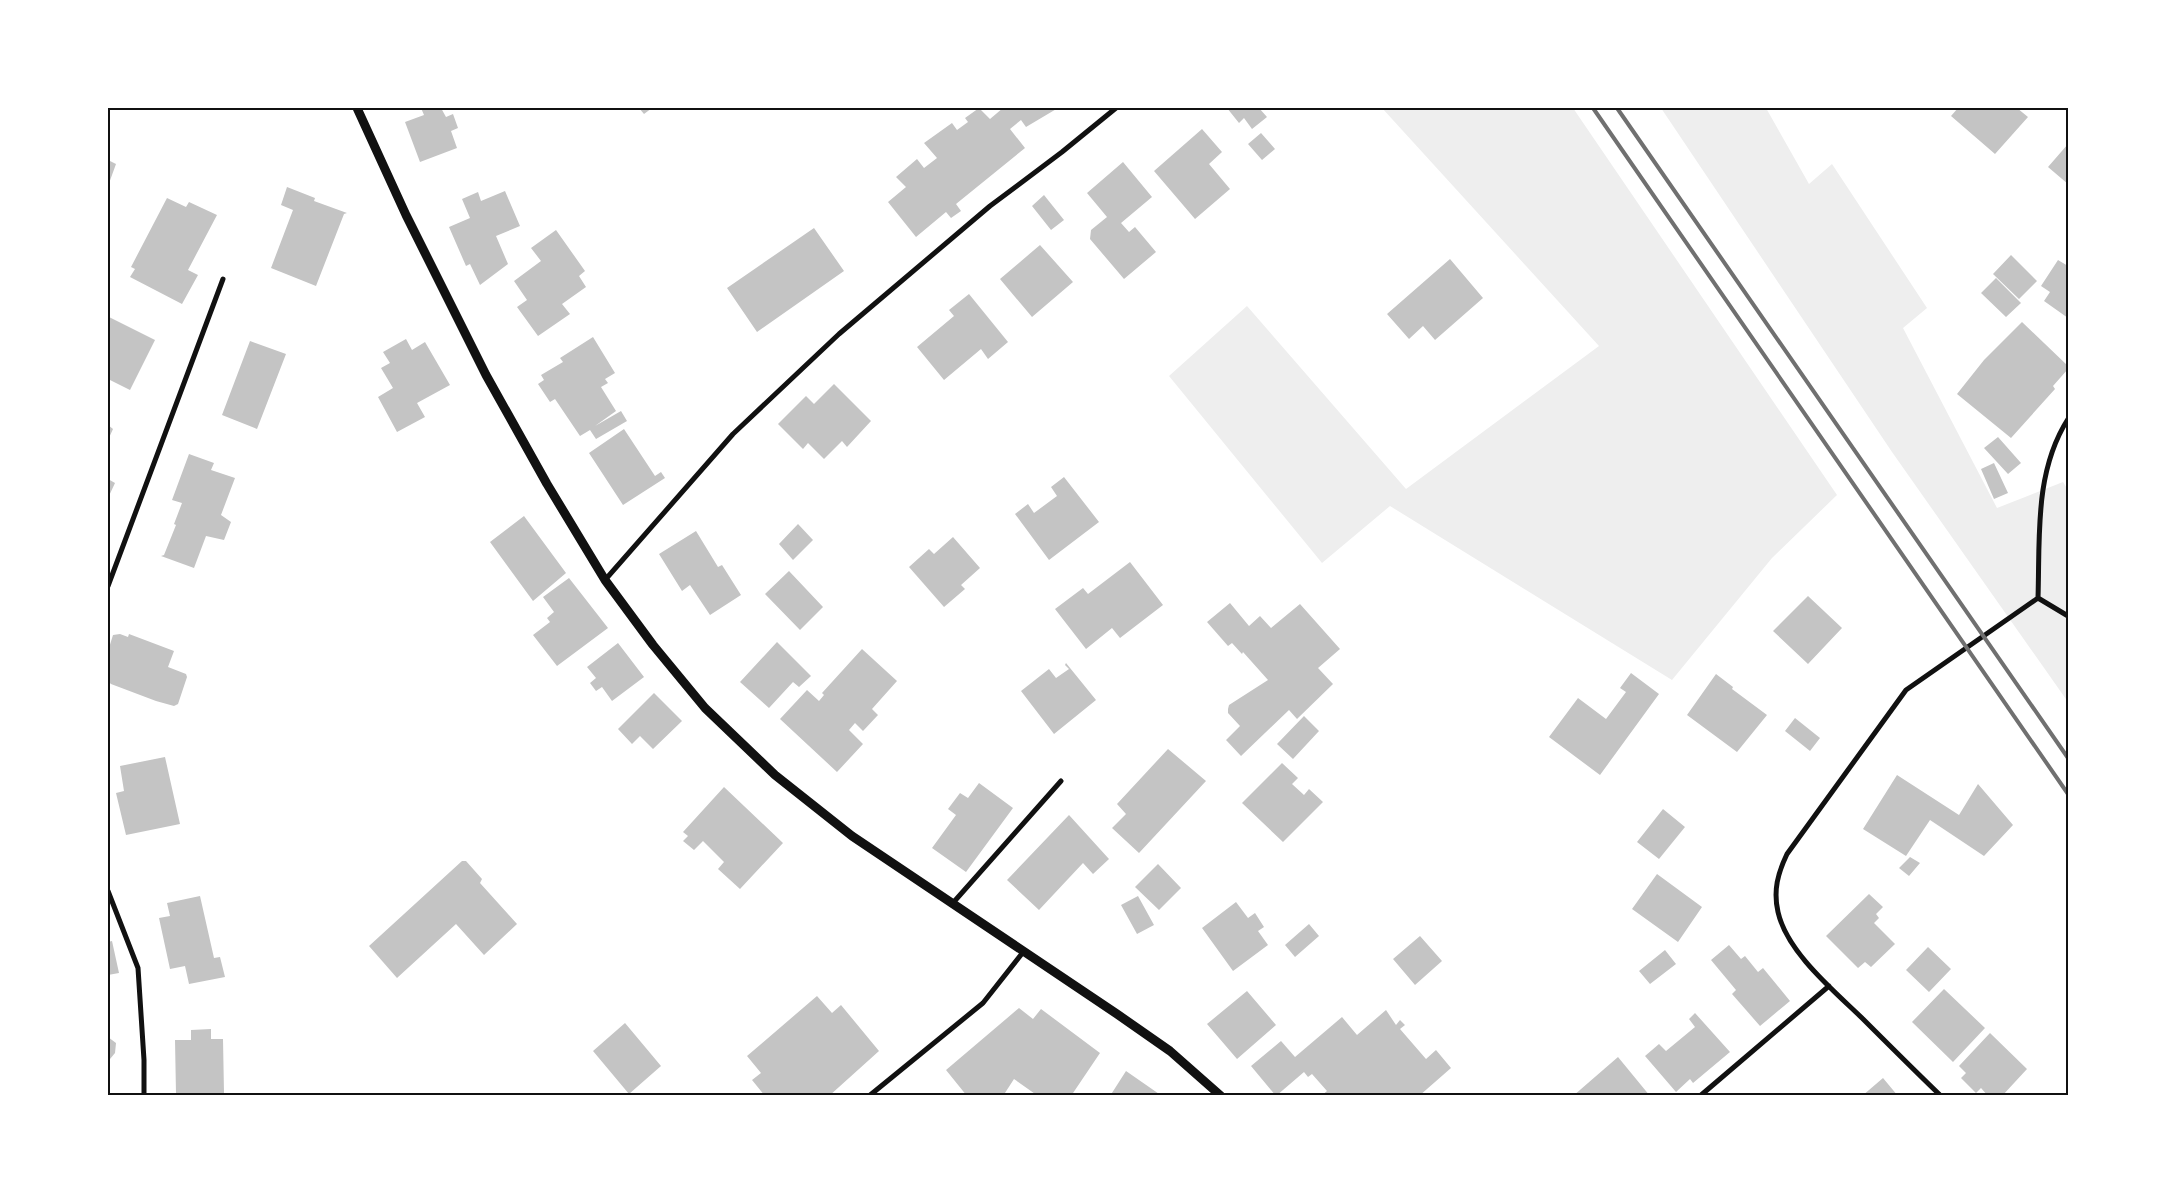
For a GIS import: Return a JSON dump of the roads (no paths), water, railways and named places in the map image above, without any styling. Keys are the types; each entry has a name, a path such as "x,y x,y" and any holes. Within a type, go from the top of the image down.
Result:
{"street":[{"path":"357,108 406,215 486,375 547,484 605,580 653,645 705,708 775,775 852,836 1024,950 1170,1051 1221,1096"},
{"path":"605,580 733,434 839,334 990,206 1062,152 1116,108"},
{"path":"108,586 223,279"},
{"path":"2038,598 2041,492 2050,458 2068,419"},
{"path":"2038,598 2068,616"},
{"path":"1941,1096 1815,971 1784,929 1778,912 1776,875 1787,854 1885,716 1906,690 2038,598"},
{"path":"952,904 1061,780"},
{"path":"108,891 138,968 144,1060 144,1096"},
{"path":"868,1096 983,1003 1024,950"},
{"path":"1700,1096 1829,986"}],"railway":[{"path":"1593,108 2068,794"},
{"path":"1617,108 2068,758"}]}
